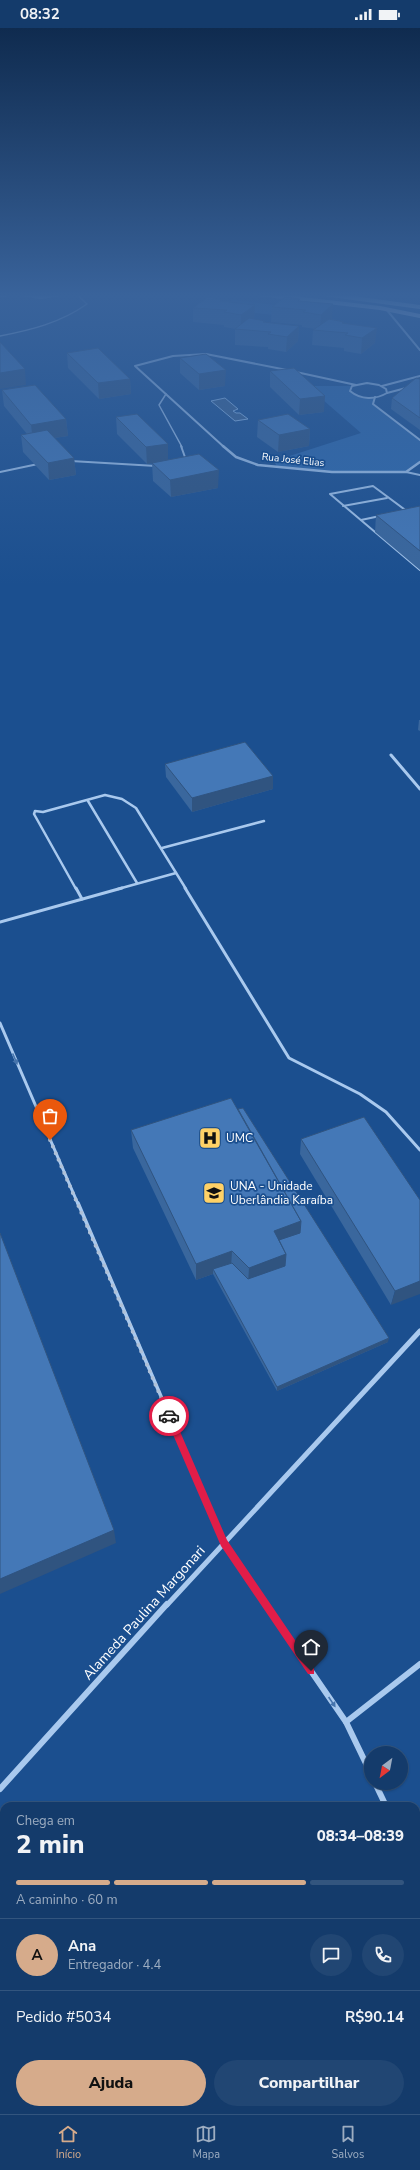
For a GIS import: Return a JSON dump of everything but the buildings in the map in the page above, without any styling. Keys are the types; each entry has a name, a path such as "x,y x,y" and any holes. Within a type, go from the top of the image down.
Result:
{"street":[{"name":"Rua José Elias","path":"162,390 236,456 258,465 332,472 406,472"},
{"path":"351,390 352,393 362,397 375,397 398,390"},
{"path":"375,397 373,404 420,440"},
{"path":"406,472 420,462"},
{"path":"391,755 420,789"},
{"name":"Alameda Paulina Margonari","path":"0,1789 420,1331"},
{"path":"224,1543 346,1722 364,1759"},
{"path":"346,1722 420,1664"},
{"path":"378,1790 384,1802"}],"lane":[{"path":"166,394 159,405 184,451 186,460 180,464"},
{"path":"70,461 159,466"},
{"path":"0,472 43,463"},
{"path":"406,472 420,475"},
{"path":"412,515 387,498 373,486 330,494 420,570"},
{"path":"343,506 387,498"},
{"path":"398,512 406,510"},
{"path":"361,520 383,515"},
{"path":"82,899 34,814 36,811 43,812 88,801 105,795 122,798 136,808 162,848 289,1058 360,1094 386,1112 420,1150"},
{"path":"88,801 137,883"},
{"path":"162,848 264,820"},
{"path":"0,922 176,873"},
{"path":"0,1023 224,1543"}],"shaded area":[{"path":"312,390 350,390 362,397 375,397 373,404 420,440 420,462 406,472 332,472 277,467 274,461 361,433"},
{"path":"225,398 238,409 233,411 240,413 248,419 235,421 211,401"}],"way so far":[{"path":"50,1140 169,1416"}],"place":[{"name":"UMC","path":"210,1138"},
{"name":"UNA - Unidade Uberlândia Karaíba","path":"214,1193"}],"route":[{"path":"169,1416 224,1543 311,1671"}]}
